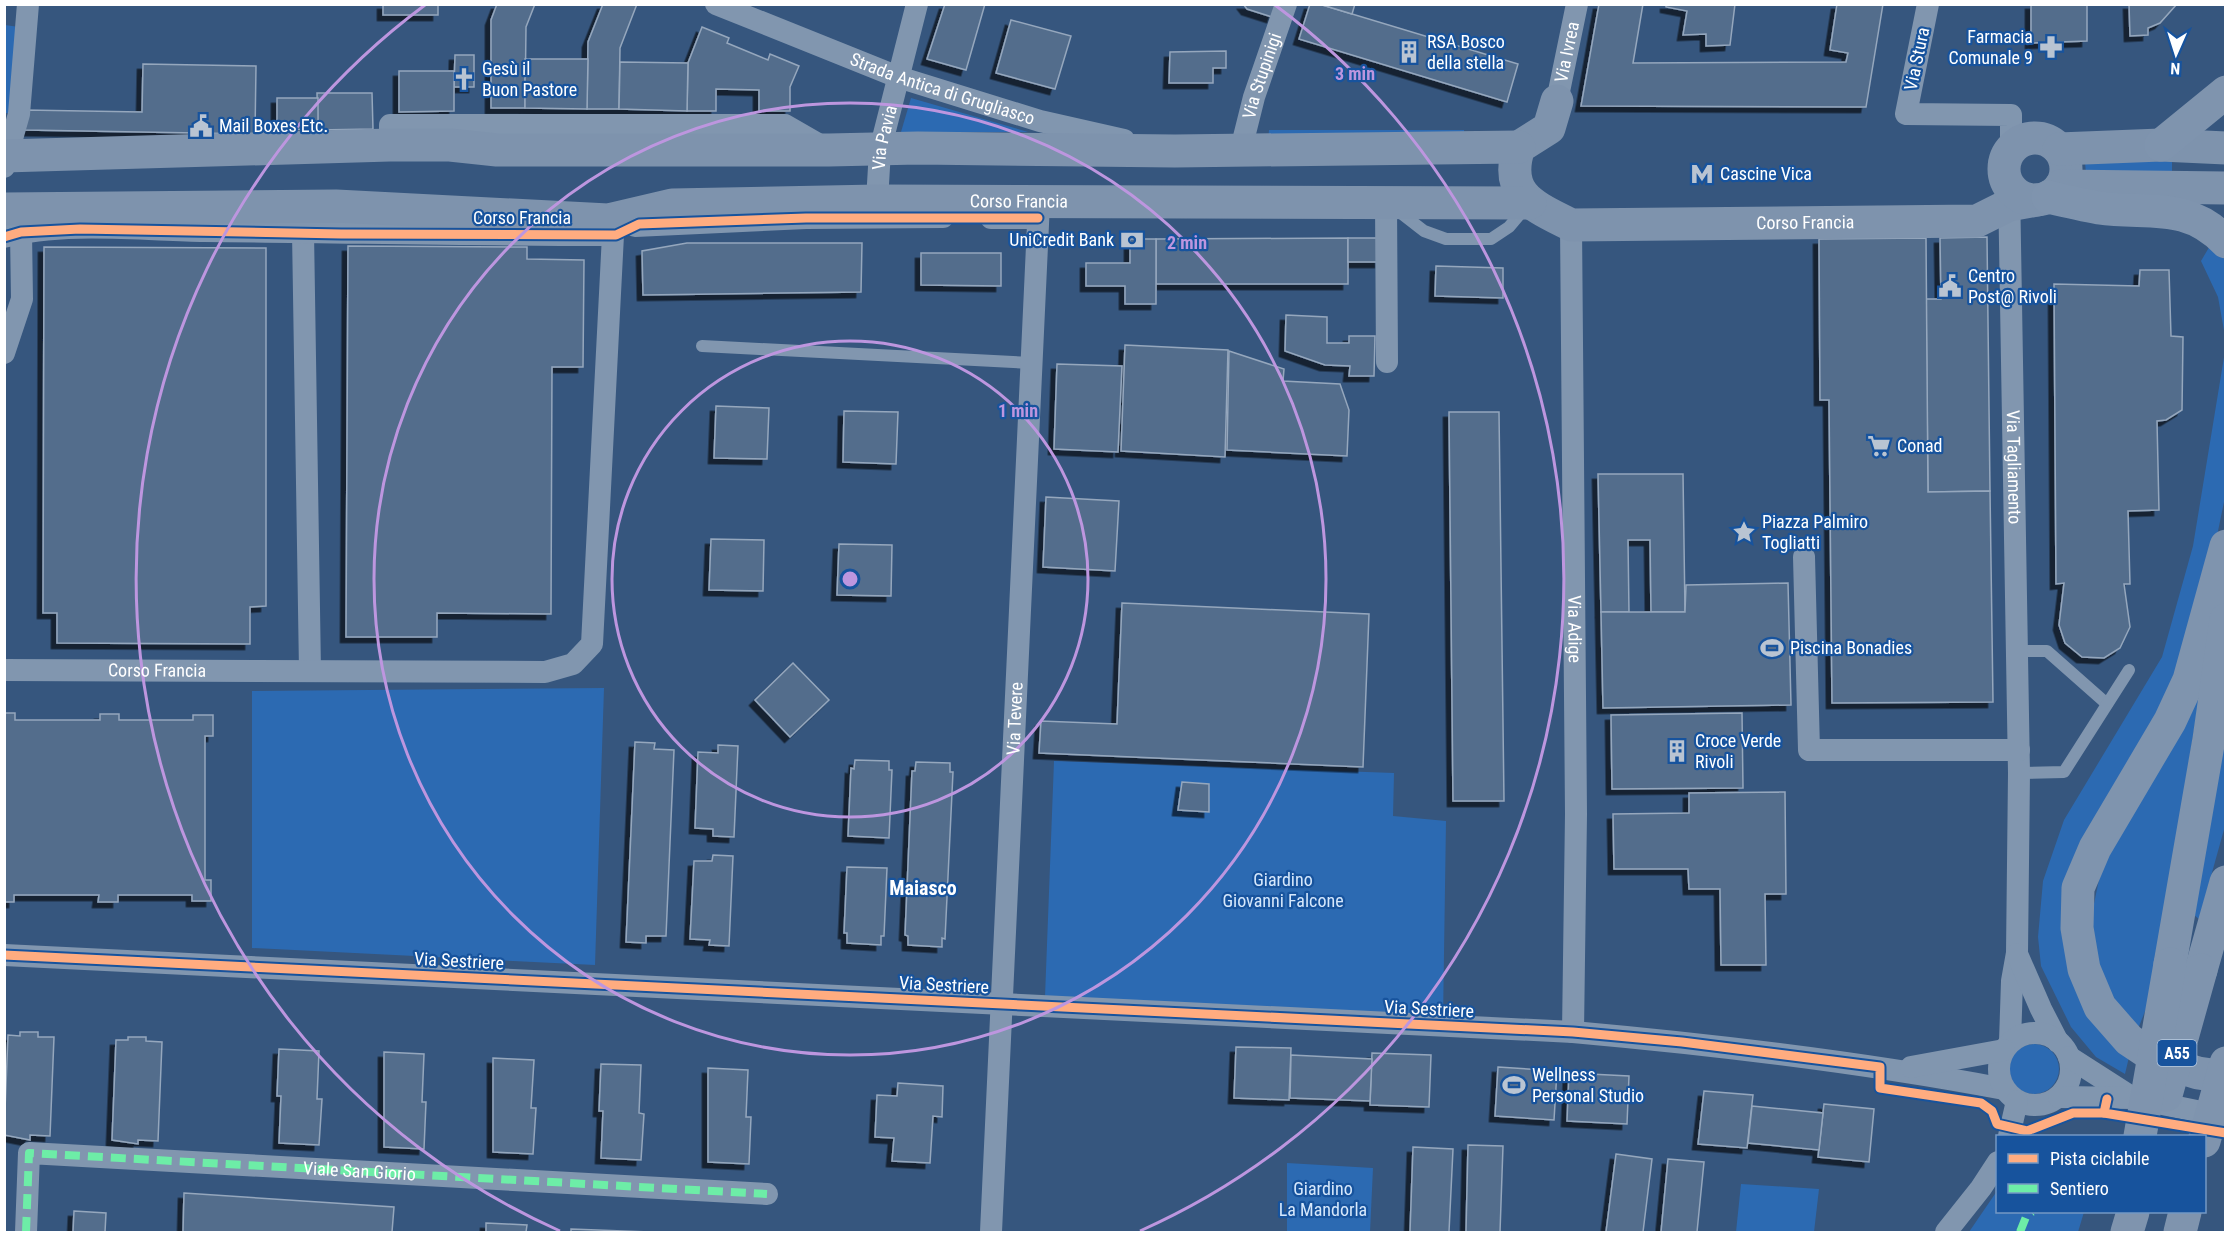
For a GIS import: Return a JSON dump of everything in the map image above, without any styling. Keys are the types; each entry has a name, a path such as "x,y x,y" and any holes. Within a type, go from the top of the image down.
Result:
{"highway":[{"path":"2161,145 2226,92"},
{"path":"2033,195 2100,208 2154,211 2194,217 2226,242"},
{"path":"2226,546 2189,680 2170,721 2095,848 2078,888 2077,928 2084,969 2100,1007 2128,1040 2162,1062 2198,1074 2226,1077"},
{"path":"2141,1135 2186,967 2209,739 2226,620"},
{"name":"A55","path":"2154,1135 2186,967 2226,882"},
{"path":"2206,1137 2226,1063"},
{"path":"2127,1233 2133,1213"},
{"path":"2180,1233 2185,1213"}],"main road":[{"path":"6,160 390,145 450,145 497,150 880,150 1040,135 1175,151 1241,148 1519,147 1549,128 1557,101"},
{"path":"2059,149 2066,166 2033,195 2004,166 2011,150 2028,139 2039,138 2059,149 2161,145 2226,148"},
{"path":"1519,147 1513,175 1520,191 1530,203 1571,225"},
{"name":"Corso Francia","path":"1571,225 1977,220 2033,195 2226,188"},
{"name":"Corso Francia","path":"10,226 336,206 608,220 672,206 877,201 1038,210 1386,202 1530,203"}],"street":[{"path":"6,160 19,114 28,4"},
{"name":"Strada Antica di Grugliasco","path":"716,4 1040,135"},
{"name":"Via Pavia","path":"877,201 880,150 917,4"},
{"name":"Via Stupinigi","path":"1241,148 1254,97 1286,4"},
{"name":"Via Ivrea","path":"1557,101 1577,4"},
{"name":"Via Stura","path":"1928,4 1906,114 2011,115 2011,150"},
{"name":"Via Tagliamento","path":"2007,1046 2012,981 2017,953 2019,750 2017,651 2033,195"},
{"path":"1386,202 1387,362"},
{"name":"Corso Francia","path":"10,226 341,234 613,235 639,224 1038,210"},
{"name":"Via Tevere","path":"991,1233 1038,210"},
{"name":"Via Adige","path":"1571,225 1576,802 1573,1032"},
{"path":"4,353 22,298 10,226"},
{"path":"303,232 310,671"},
{"name":"Corso Francia","path":"4,670 545,672 573,664 592,644 613,235"},
{"path":"1804,557 1809,750 2019,750"},
{"name":"Via Tagliamento","path":"2017,953 2040,1009 2064,1049"},
{"name":"Via Sestriere","path":"4,954 1573,1032 1682,1042 1899,1069 2011,1095"},
{"path":"2009,1135 2011,1095 1998,1070 2007,1046 2028,1034 2039,1033 2133,1098"},
{"name":"Via Sestriere","path":"1899,1069 2007,1046"},
{"path":"2059,1097 2070,1078 2064,1049"},
{"path":"2011,1095 2038,1106 2059,1097 2133,1098 2226,1117"},
{"name":"Viale San Giorio","path":"26,1233 29,1152 767,1194"},
{"path":"1946,1233 1996,1165"}],"lane":[{"path":"702,346 1031,363"},
{"path":"2017,651 2047,651 2107,705"},
{"path":"2019,773 2064,772 2129,670"}],"green space":[{"path":"5,25 26,28 19,114 5,113"},
{"path":"911,98 1028,132 901,132"},
{"path":"1269,130 1464,130 1465,139 1268,142"},
{"path":"2172,161 2172,174 2086,174 2085,162"},
{"path":"2211,244 2225,260 2225,336 2218,297 2201,261"},
{"path":"2225,351 2225,497 2201,614 2179,675 2069,885 2129,1057 2125,1074 2096,1057 2071,1027 2041,966 2038,937 2043,881 2064,820 2162,657 2193,546"},
{"path":"604,688 595,965 252,948 252,691"},
{"path":"2199,699 2151,996 2138,1029 2115,1004 2098,964 2090,923 2102,865 2192,703"},
{"path":"2225,710 2225,826 2199,919 2194,915"},
{"name":"Giardino Giovanni Falcone","path":"1054,761 1394,773 1393,816 1446,821 1443,1021 1045,997"},
{"path":"2029,1044 2039,1044 2052,1051 2059,1064 2059,1074 2052,1087 2039,1094 2029,1094 2020,1090 2013,1083 2009,1074 2009,1064 2013,1055 2020,1048"},
{"name":"Giardino La Mandorla","path":"1287,1163 1373,1168 1370,1232 1287,1232"},
{"path":"1741,1184 1819,1189 1814,1232 1736,1232"},
{"path":"1996,1192 1996,1213 2084,1213 2078,1232 1969,1232"}],"building":[{"path":"383,4 438,4 438,15 383,15"},
{"path":"497,4 535,4 526,27 525,108 491,108 491,20"},
{"path":"603,4 637,4 620,48 619,109 587,109 588,42"},
{"path":"945,4 985,4 966,70 927,59"},
{"path":"1243,4 1276,4 1272,17 1247,9"},
{"name":"RSA Bosco della stella","path":"1310,4 1319,4 1518,64 1507,102 1299,39"},
{"path":"1319,4 1355,4 1352,14"},
{"path":"1599,4 1643,4 1633,63 1846,62 1848,53 1830,50 1837,4 1883,4 1866,107 1581,106"},
{"path":"1666,4 1735,4 1730,45 1706,46 1706,34 1683,35 1687,11 1666,7"},
{"path":"2031,4 2087,4 2087,41 2031,43"},
{"path":"2129,4 2177,4 2160,23 2148,28 2148,35 2130,36"},
{"path":"1011,20 1071,36 1055,89 996,73"},
{"path":"702,27 729,38 727,43 768,60 770,54 799,66 790,87 790,111 759,111 759,90 716,89 716,111 687,111 688,63"},
{"path":"1226,51 1226,68 1213,68 1213,83 1169,83 1170,52"},
{"name":"Gesù il Buon Pastore","path":"455,55 474,55 474,87 454,87"},
{"path":"525,59 588,59 587,109 525,108"},
{"path":"620,62 688,63 687,111 619,109"},
{"path":"143,64 256,66 255,134 25,130 25,110 142,112"},
{"path":"399,71 454,71 454,111 399,112"},
{"path":"317,93 372,93 373,129 318,130"},
{"path":"277,98 318,98 318,130 277,129"},
{"path":"1987,237 1990,491 1928,492 1926,299 1941,299 1940,238"},
{"path":"1348,238 1348,284 1156,284 1156,239"},
{"path":"1348,238 1379,238 1380,262 1348,262"},
{"name":"Conad","path":"1926,238 1928,492 1990,491 1993,702 1832,703 1829,400 1820,400 1819,239"},
{"path":"1130,239 1156,239 1156,304 1125,304 1125,286 1086,286 1086,263 1130,263"},
{"path":"687,243 862,243 861,292 643,295 642,251"},
{"path":"348,246 527,247 527,259 584,260 583,367 552,367 551,614 437,613 437,637 346,637"},
{"path":"44,247 266,248 266,606 250,607 250,644 57,643 57,613 43,613"},
{"path":"921,253 1001,253 1001,286 921,285"},
{"path":"1436,266 1503,268 1503,298 1435,296"},
{"path":"2140,270 2169,270 2171,336 2183,337 2182,410 2166,420 2157,421 2159,510 2128,511 2130,584 2124,584 2130,627 2120,648 2104,658 2082,657 2065,643 2059,625 2064,583 2056,584 2054,284 2139,286"},
{"path":"1286,315 1327,317 1327,343 1349,343 1349,336 1375,336 1374,376 1349,376 1350,366 1325,365 1285,351"},
{"path":"1125,345 1228,350 1225,457 1121,451"},
{"path":"1229,351 1284,369 1283,381 1340,384 1349,410 1347,456 1227,450"},
{"path":"1057,364 1122,366 1118,452 1054,449"},
{"path":"716,406 769,408 767,459 714,458"},
{"path":"844,411 898,412 896,464 843,462"},
{"path":"1449,412 1499,412 1504,801 1453,801"},
{"path":"1598,474 1683,474 1685,612 1651,612 1650,540 1628,540 1629,612 1601,612"},
{"path":"1046,497 1119,501 1115,571 1043,567"},
{"path":"711,539 764,540 763,591 709,590"},
{"path":"839,544 892,545 891,596 837,595"},
{"path":"1788,583 1791,705 1603,708 1601,612 1685,612 1686,585"},
{"path":"1122,603 1369,614 1363,767 1039,753 1041,721 1117,724"},
{"path":"793,663 829,700 790,737 755,700"},
{"path":"4,713 15,713 15,720 100,720 100,714 119,714 119,720 193,720 193,715 213,715 213,736 205,736 205,880 211,880 211,901 192,901 192,895 118,895 118,902 98,902 99,895 14,895 14,902 4,902"},
{"name":"Croce Verde Rivoli","path":"1742,713 1743,788 1612,789 1611,715"},
{"path":"635,742 655,743 654,749 674,750 666,936 646,936 646,943 626,942"},
{"path":"718,745 738,746 734,837 713,836 713,829 695,828 698,752 718,753"},
{"path":"855,760 889,761 889,770 892,770 889,838 848,836 851,768 854,769"},
{"path":"916,762 950,763 950,772 953,772 945,939 942,938 942,947 908,945 908,936 905,935 912,771 915,771"},
{"path":"1182,782 1209,784 1209,812 1178,810"},
{"path":"1785,792 1786,894 1765,894 1766,965 1721,965 1720,889 1689,889 1688,869 1614,869 1613,814 1689,813 1689,793"},
{"path":"713,855 733,856 729,946 709,945 710,940 690,939 694,861 712,861"},
{"path":"847,867 887,868 884,936 881,936 881,945 847,943 847,933 844,933"},
{"path":"20,1032 38,1032 38,1037 54,1037 50,1136 30,1135 30,1140 4,1135 8,1035 20,1036"},
{"path":"128,1037 146,1037 146,1041 162,1042 158,1141 138,1140 138,1144 112,1140 116,1040 128,1040"},
{"path":"1236,1047 1291,1048 1289,1100 1234,1098"},
{"path":"279,1049 319,1051 317,1099 322,1099 319,1145 279,1143 281,1096 277,1096"},
{"path":"384,1052 424,1054 422,1102 426,1102 424,1149 384,1147"},
{"path":"1372,1053 1431,1055 1429,1107 1370,1105"},
{"path":"1291,1055 1372,1059 1370,1101 1290,1098"},
{"path":"493,1058 534,1060 531,1108 536,1108 533,1154 493,1152"},
{"path":"601,1064 641,1065 639,1113 644,1114 641,1160 601,1158 603,1111 599,1111"},
{"path":"1498,1067 1557,1071 1554,1120 1495,1116"},
{"path":"708,1068 748,1070 746,1117 751,1117 749,1164 708,1162"},
{"path":"1569,1073 1629,1076 1627,1124 1567,1121"},
{"path":"898,1083 943,1086 942,1117 933,1116 930,1163 892,1161 894,1138 875,1137 877,1095 897,1096"},
{"path":"1704,1091 1753,1095 1747,1148 1698,1144"},
{"path":"1824,1104 1874,1109 1869,1162 1818,1157"},
{"path":"1752,1106 1823,1113 1819,1150 1748,1143"},
{"path":"1468,1145 1503,1146 1500,1232 1466,1232"},
{"path":"1413,1147 1453,1149 1449,1232 1410,1232"},
{"path":"1616,1154 1652,1159 1643,1232 1606,1232"},
{"path":"1668,1159 1704,1162 1697,1232 1661,1232"},
{"path":"184,1193 394,1207 392,1232 183,1232"},
{"path":"74,1211 106,1213 105,1232 73,1232"},
{"path":"486,1223 527,1225 526,1232 486,1232"},
{"path":"571,1229 650,1232 571,1232"}],"marked path":[{"path":"26,1232 29,1153 767,1194"},
{"path":"2020,1232 2026,1217 2031,1213"}],"cycle path":[{"path":"4,237 21,232 80,229 341,234 616,235 639,224 806,218 1038,218"},
{"path":"4,955 1573,1032 1682,1042 1880,1067 1880,1088 1981,1103 1992,1111 1997,1124 2027,1131 2073,1113 2104,1113"},
{"path":"2107,1099 2104,1113 2226,1133"}],"place":[{"name":"Farmacia Comunale 9","path":"2051,47"},
{"name":"RSA Bosco della stella","path":"1409,52"},
{"name":"Gesù il Buon Pastore","path":"464,79"},
{"name":"Mail Boxes Etc.","path":"201,126"},
{"name":"Cascine Vica","path":"1702,174"},
{"name":"UniCredit Bank","path":"1132,240"},
{"name":"Centro Post@ Rivoli","path":"1950,286"},
{"name":"Conad","path":"1879,446"},
{"name":"Piazza Palmiro Togliatti","path":"1744,532"},
{"name":"Piscina Bonadies","path":"1772,648"},
{"name":"Croce Verde Rivoli","path":"1677,751"},
{"name":"Wellness Personal Studio","path":"1514,1085"}],"district":[{"name":"Maiasco","path":"923,888"}]}
